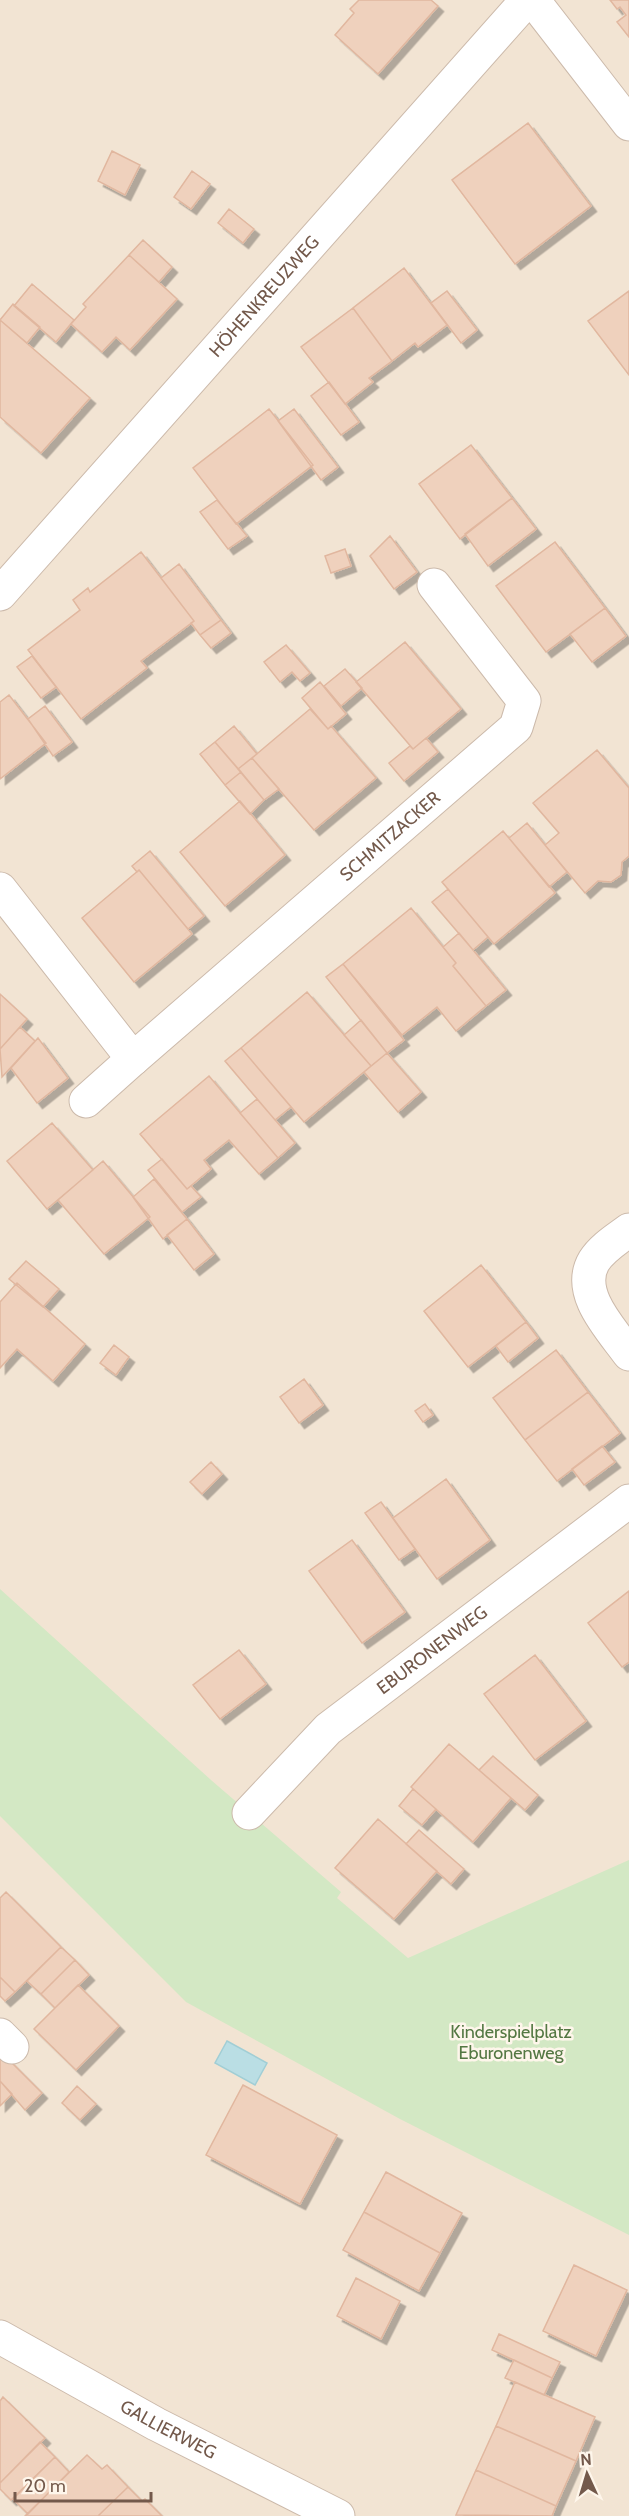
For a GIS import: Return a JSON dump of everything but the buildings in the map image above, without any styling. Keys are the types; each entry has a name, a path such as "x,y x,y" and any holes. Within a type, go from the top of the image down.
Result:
{"street":[{"name":"HÖHENKREUZWEG","path":"0,594 527,0"},
{"path":"533,0 629,124"},
{"name":"SCHMITZACKER","path":"86,1101 516,727 524,701 434,585"},
{"path":"0,889 133,1059"},
{"path":"629,1230 608,1245 593,1262 589,1283 597,1309 629,1354"},
{"name":"EBURONENWEG","path":"249,1813 328,1729 629,1501"},
{"name":"GALLIERWEG","path":"0,2337 156,2424 338,2516"}],"shaded area":[{"path":"0,0 629,0 629,2516 0,2516"}],"green space":[{"name":"Kinderspielplatz Eburonenweg","path":"0,1589 211,1780 341,1892 337,1898 408,1958 629,1860 629,2235 400,2119 186,2002 0,1816"}],"water":[{"path":"227,2041 267,2063 255,2085 215,2063"}]}
